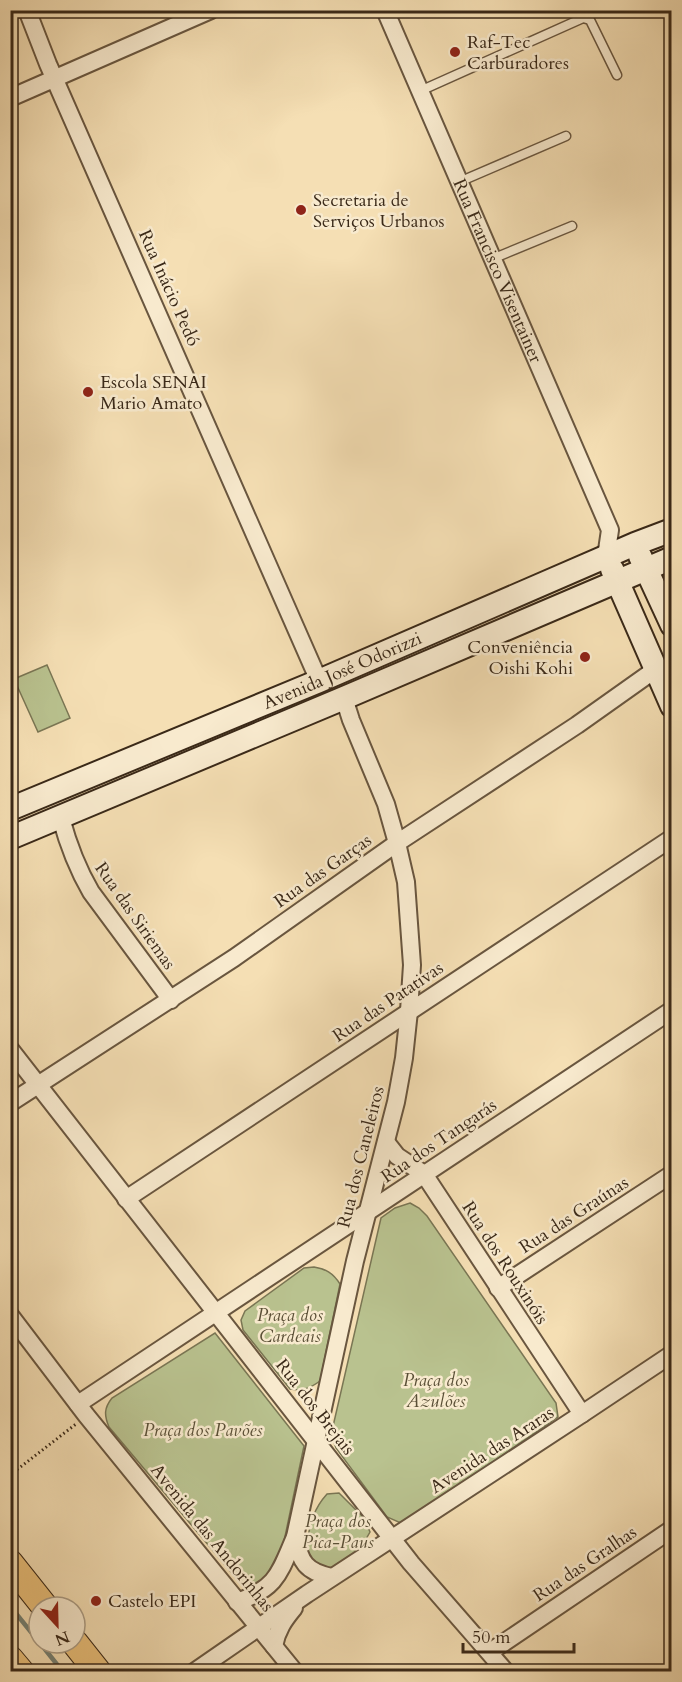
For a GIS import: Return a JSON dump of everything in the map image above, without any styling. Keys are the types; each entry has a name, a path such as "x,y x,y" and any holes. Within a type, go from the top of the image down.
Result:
{"main road":[{"name":"Avenida José Odorizzi","path":"10,809 319,681 672,530"},
{"path":"635,544 672,625"},
{"path":"606,557 672,706"},
{"name":"Avenida José Odorizzi","path":"10,838 672,558"},
{"name":"Avenida José Odorizzi","path":"10,851 54,820"},
{"path":"10,1563 35,1595"},
{"path":"85,1655 98,1671"},
{"path":"10,1659 21,1671"}],"street":[{"name":"Rua Inácio Pedó","path":"27,10 319,681"},
{"path":"10,98 211,10"},
{"name":"Rua Francisco Visentainer","path":"386,10 610,530"},
{"path":"606,557 610,530 635,544"},
{"name":"Rua das Garças","path":"10,1103 234,958 397,843 578,725 656,669"},
{"name":"Rua dos Caneleiros","path":"237,1602 260,1593 271,1584 278,1575 295,1537 355,1261 396,1102 404,1058 412,965 406,882 386,804 344,698"},
{"name":"Rua das Siriemas","path":"54,820 70,849 80,874 171,999"},
{"name":"Rua das Patativas","path":"126,1199 672,838"},
{"name":"Rua dos Tangarás","path":"82,1409 217,1312 672,1010"},
{"name":"Rua dos Brejais","path":"10,1049 411,1563 506,1671"},
{"name":"Rua dos Rouxinóis","path":"386,1142 397,1156 424,1174 582,1414"},
{"name":"Rua das Graúnas","path":"498,1288 672,1174"},
{"name":"Avenida das Andorinhas","path":"10,1315 82,1409 295,1671"},
{"name":"Avenida das Araras","path":"194,1671 672,1354"},
{"name":"Rua das Gralhas","path":"490,1652 672,1529"},
{"path":"295,1537 300,1557 305,1565 320,1575 333,1577"},
{"name":"Avenida das Araras","path":"274,1646 283,1621 307,1594"}],"lane":[{"path":"420,91 583,18 590,20 616,75"},
{"path":"459,182 566,136"},
{"path":"492,259 572,226"}],"path":[{"path":"10,1475 82,1409"}],"green space":[{"path":"47,665 70,718 38,732 14,679"},
{"name":"Praça dos Azulões","path":"410,1203 427,1216 556,1403 558,1417 403,1524 387,1517 336,1448 331,1435 381,1218 395,1208"},
{"name":"Praça dos Cardeais","path":"314,1267 329,1272 340,1284 320,1381 306,1389 290,1389 243,1330 241,1320 245,1311 304,1268"},
{"name":"Praça dos Pavões","path":"215,1333 304,1446 279,1565 272,1575 254,1586 241,1583 231,1572 109,1427 106,1415 107,1405 112,1398"},
{"name":"Praça dos Pica-Paus","path":"339,1493 364,1518 370,1532 358,1553 337,1569 324,1571 304,1556 311,1523 321,1501 327,1494"}],"waterway":[{"path":"10,1606 27,1627"},
{"path":"50,1655 63,1672"}],"place":[{"name":"Raf-Tec Carburadores","path":"455,52"},
{"name":"Secretaria de Serviços Urbanos","path":"301,210"},
{"name":"Escola SENAI Mario Amato","path":"88,392"},
{"name":"Conveniência Oishi Kohi","path":"585,657"},
{"name":"Castelo EPI","path":"96,1601"}]}
